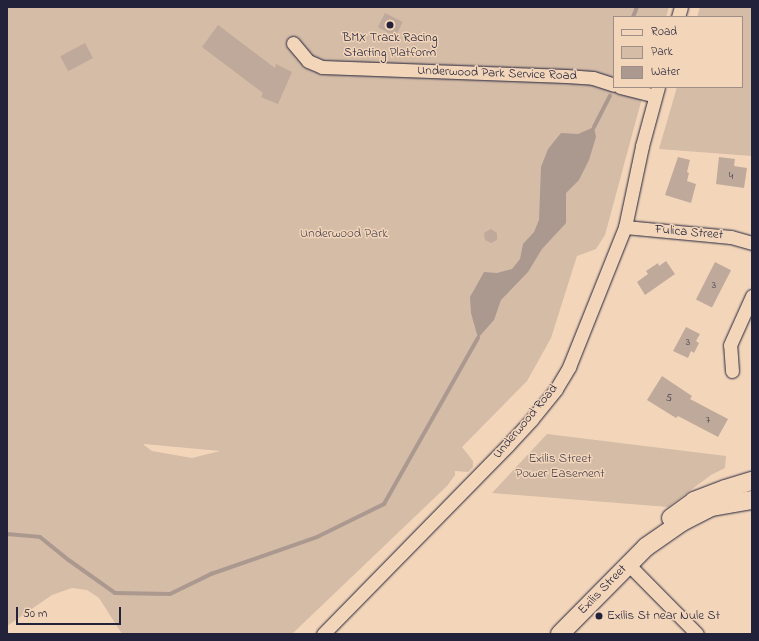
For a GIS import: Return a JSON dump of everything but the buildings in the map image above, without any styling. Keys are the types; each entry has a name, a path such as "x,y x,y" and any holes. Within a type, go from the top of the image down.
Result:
{"street":[{"name":"Underwood Park Service Road","path":"293,43 308,61 322,67 566,76 593,78 613,85"},
{"path":"627,88 657,92"},
{"name":"Underwood Road","path":"323,634 476,479 532,419 556,389 569,367 582,339 605,273 625,227 642,146 657,92"},
{"name":"Fulica Street","path":"625,227 731,237 752,243"},
{"path":"732,370 730,345 752,296"},
{"name":"Exilis Street","path":"646,547 650,537 681,509 694,501 719,491 752,481"},
{"name":"Exilis Street","path":"560,634 646,547 682,522 712,507 752,500"},
{"path":"628,564 698,634"}],"green space":[{"name":"Underwood Park","path":"7,7 669,7 666,16 613,16 613,88 645,88 605,235 596,249 577,256 551,338 527,381 462,447 473,461 473,467 468,472 455,471 455,475 447,486 292,634 122,634 99,598 87,590 72,588 52,595 7,626","holes":["144,444 220,451 192,458 152,451"]},
{"path":"700,7 752,7 752,156 659,149 677,88 743,88 743,16 697,16"},
{"name":"Exilis Street Power Easement","path":"547,434 726,456 725,468 711,475 668,507 492,493"}],"water":[{"path":"594,127 596,137 589,160 579,180 566,193 566,223 542,249 528,272 501,300 494,320 478,338 471,313 470,297 484,272 497,273 512,269 520,259 523,244 534,232 539,220 541,167 548,149 561,133 578,134"}],"waterway":[{"path":"633,16 637,7"},
{"path":"594,127 610,96"},
{"path":"7,534 40,537 70,561 115,593 170,594 211,574 317,537 384,504 478,338"}],"place":[{"name":"BMX Track Racing Starting Platform","path":"390,25"},
{"name":"Exilis St near Nule St","path":"599,616"}]}
